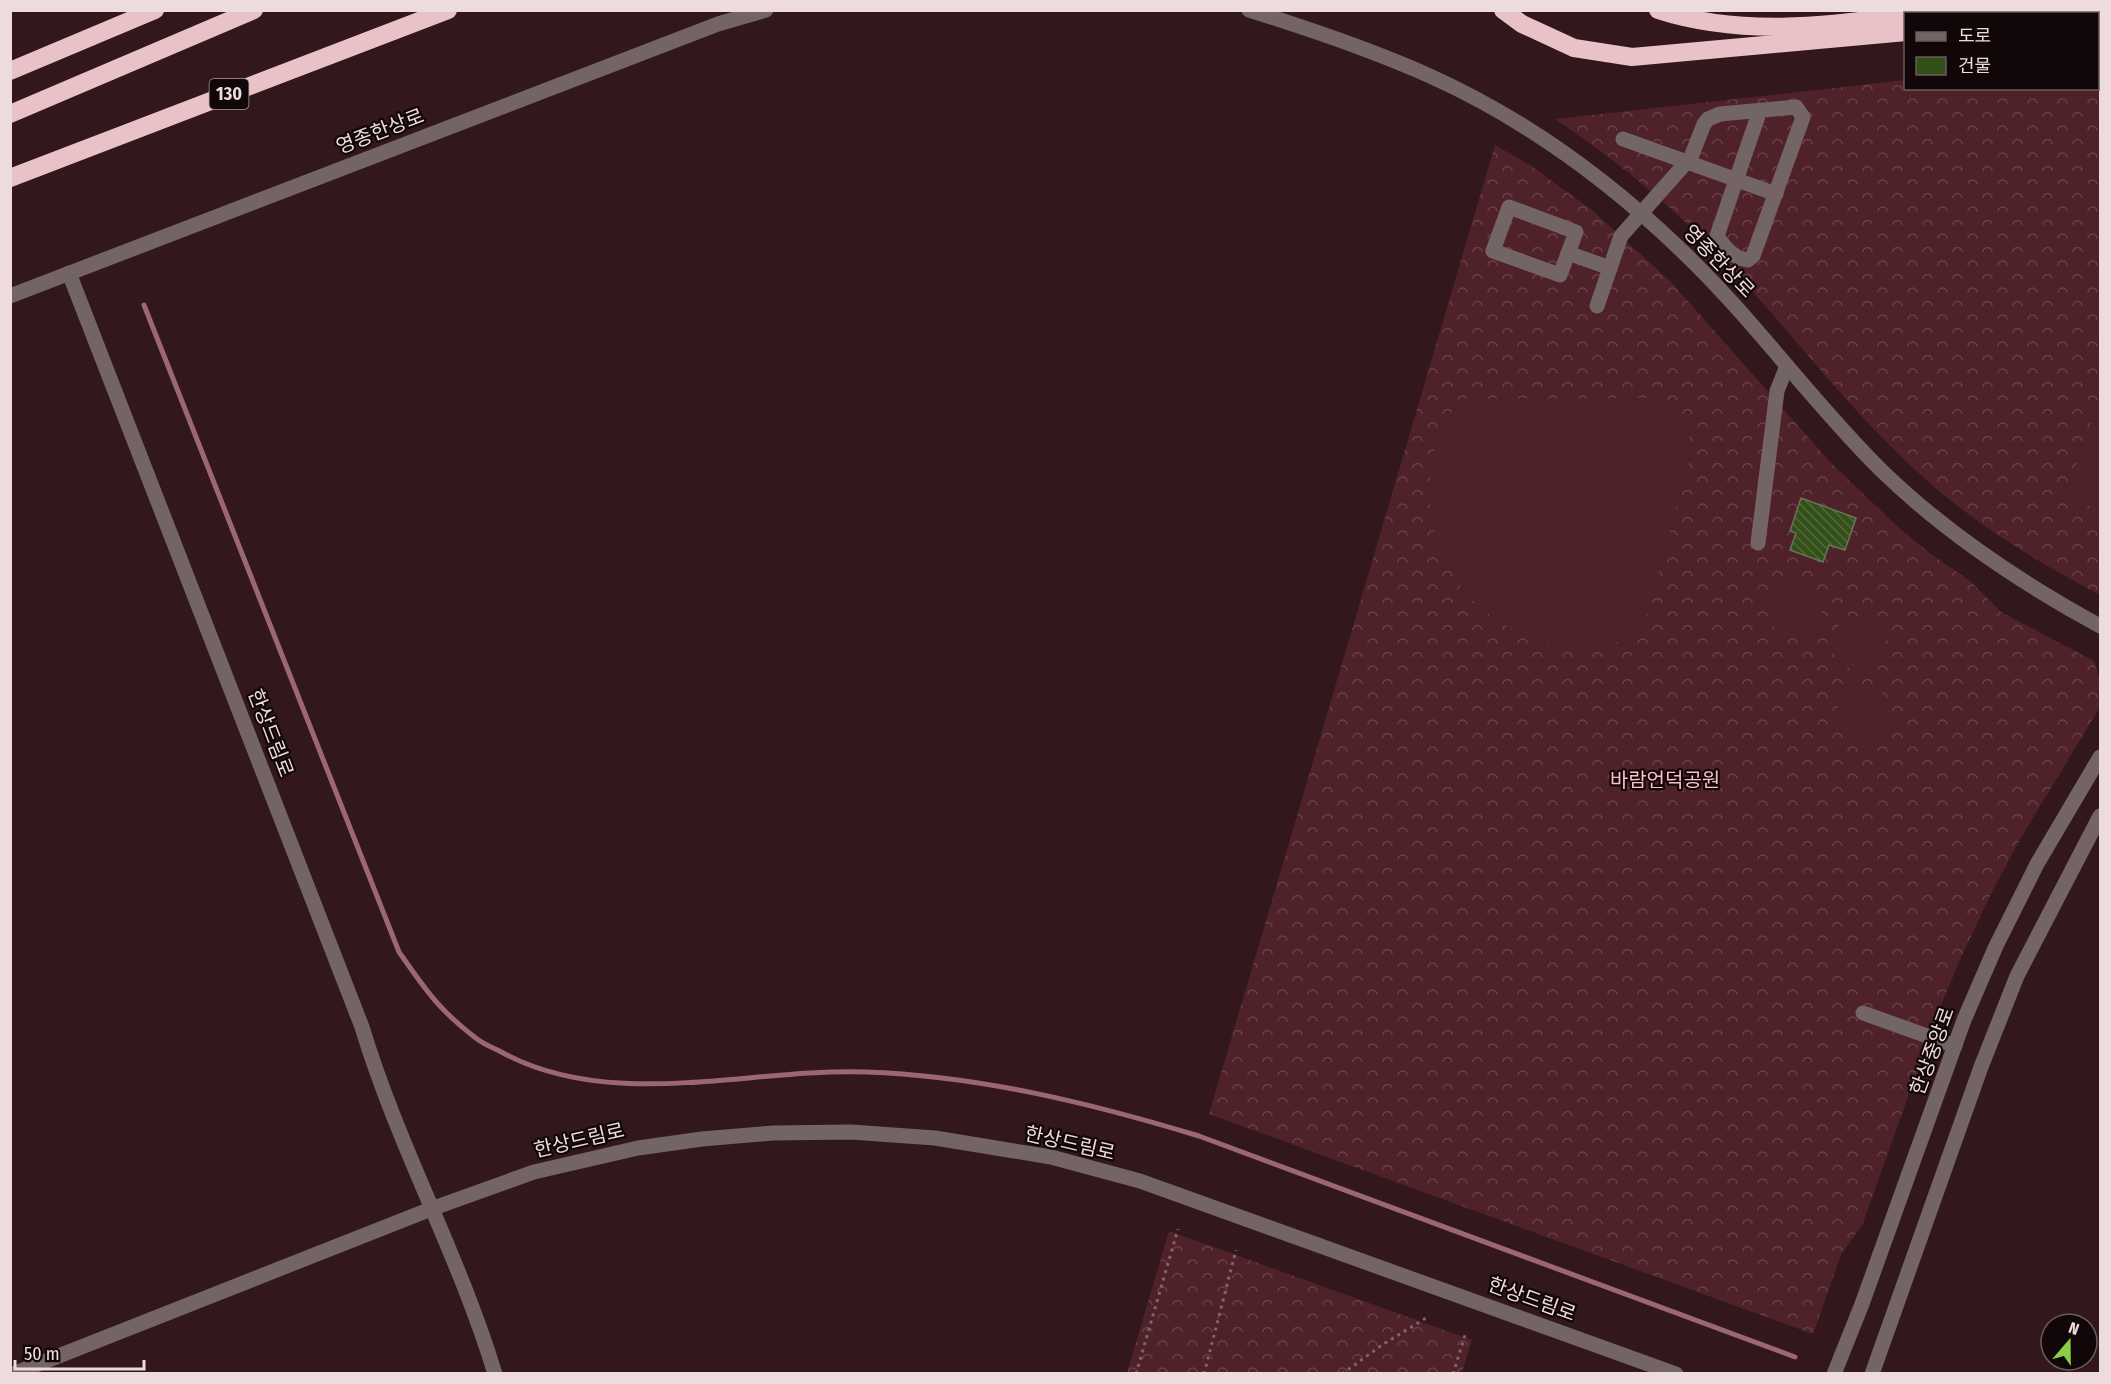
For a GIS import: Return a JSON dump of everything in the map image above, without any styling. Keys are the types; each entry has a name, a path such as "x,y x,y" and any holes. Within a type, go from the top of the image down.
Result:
{"highway":[{"path":"10,71 155,10"},
{"path":"10,114 254,10"},
{"name":"130","path":"10,178 448,10"},
{"path":"1503,10 1522,24 1574,48 1632,57 1904,32"},
{"path":"1658,10 1694,20 1768,28 1822,25 1904,15"}],"street":[{"name":"영종한상로","path":"10,296 718,24 766,10"},
{"name":"영종한상로","path":"1249,10 1388,58 1431,76 1539,135 1600,179 1683,251 1883,471 1938,520 2052,600 2100,626"},
{"path":"1597,306 1621,236 1687,162 1708,119 1720,114 1760,110 1796,107 1803,117 1753,256 1748,260 1742,260 1717,236 1760,110"},
{"path":"1623,139 1776,194"},
{"path":"1509,207 1575,232 1568,253 1560,275 1493,251 1509,207"},
{"path":"1568,253 1610,268"},
{"name":"한상드림로","path":"69,273 362,1027 411,1163 458,1272 495,1374"},
{"path":"1758,543 1777,391 1787,366"},
{"name":"한상중앙로","path":"1834,1374 1862,1304 1955,1046 1996,946 2037,864 2100,757"},
{"path":"1872,1374 1981,1067 2018,976 2100,816"},
{"path":"1863,1013 1955,1046"},
{"name":"한상드림로","path":"13,1374 431,1209 534,1172 659,1145 773,1133 851,1132 935,1138 1051,1157 1140,1181 1676,1374"}],"path":[{"path":"1136,1374 1178,1229"},
{"path":"1204,1374 1236,1250"},
{"path":"1342,1374 1382,1345 1426,1318"},
{"path":"1454,1374 1466,1332"}],"green space":[{"path":"2100,58 2100,595 2008,542 1964,511 1923,477 1893,449 1837,389 1729,265 1700,236 1630,174 1555,119 1904,80 1904,90 2099,90"},
{"name":"바람언덕공원","path":"1495,145 1530,165 1592,210 1671,282 1832,464 1898,527 1931,554 1969,580 2001,612 2094,661 2100,681 2100,707 2019,841 1963,953 1939,1010 1863,1223 1841,1255 1813,1334 1209,1114"},
{"path":"1646,398 1667,405 1680,417 1688,432 1691,454 1641,635 1602,646 1578,647 1542,641 1510,628 1483,610 1461,586 1444,558 1434,527 1430,493 1435,449 1440,434 1459,399"},
{"path":"2100,398 2100,510 2065,497"},
{"path":"1795,582 1805,584 1814,590 1820,599 1822,609 1820,619 1814,628 1805,634 1795,636 1785,634 1776,628 1770,619 1768,609 1770,599 1776,590 1785,584"},
{"path":"1859,616 1869,618 1878,624 1884,633 1886,643 1884,653 1878,662 1869,668 1859,670 1849,668 1840,662 1834,653 1832,643 1834,633 1840,624 1849,618"},
{"path":"1864,686 1874,688 1883,694 1889,703 1891,713 1889,723 1883,732 1874,738 1864,740 1854,738 1845,732 1839,723 1837,713 1839,703 1845,694 1854,688"},
{"path":"1169,1231 1472,1340 1462,1373 1127,1373"}],"building":[{"path":"1801,498 1856,518 1845,550 1829,545 1823,562 1790,550 1796,533 1790,531"}],"waterway":[{"path":"144,305 399,952 440,1006 480,1041 547,1071 591,1080 636,1084 683,1083 822,1072 866,1072 951,1079 1076,1102 1199,1136 1795,1357"}]}
